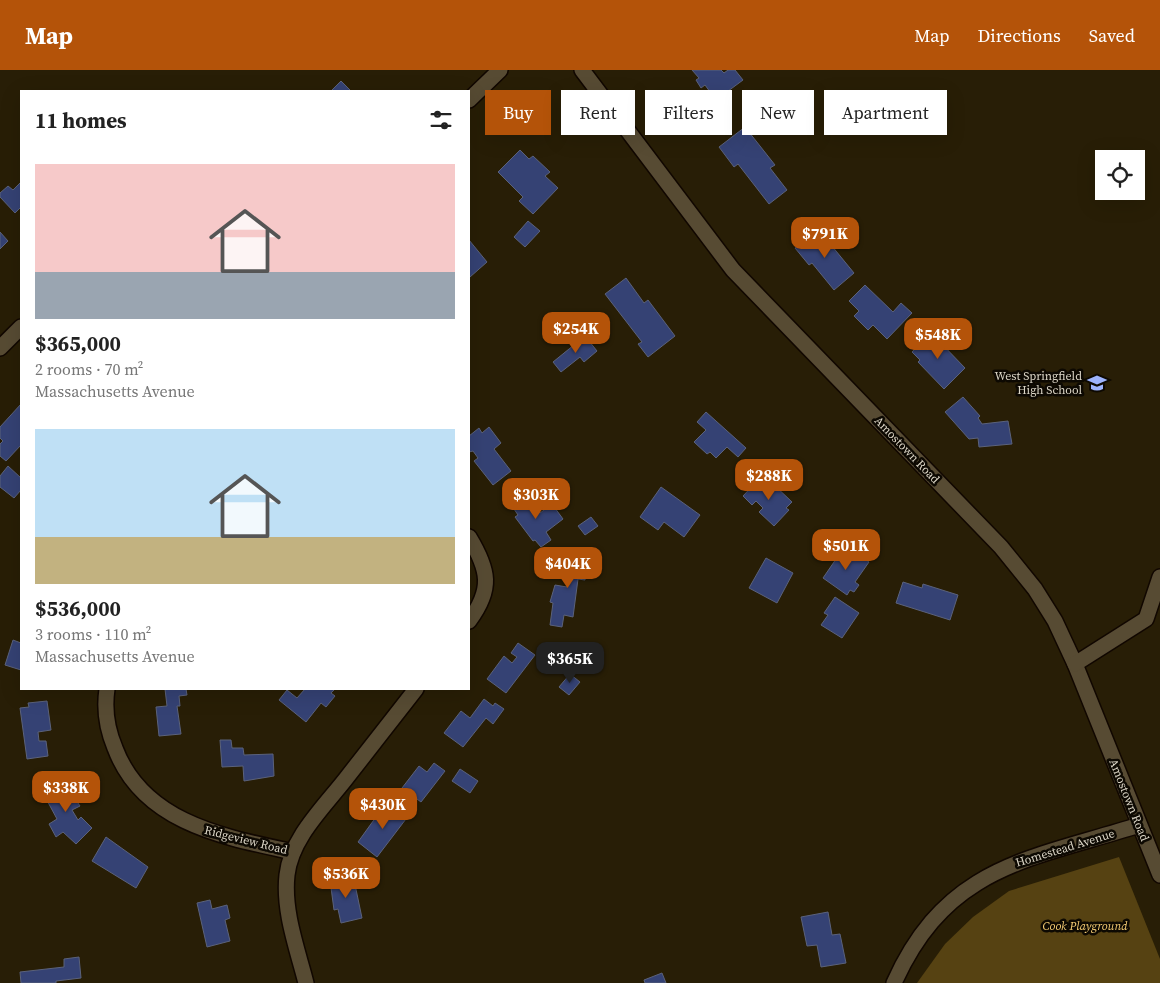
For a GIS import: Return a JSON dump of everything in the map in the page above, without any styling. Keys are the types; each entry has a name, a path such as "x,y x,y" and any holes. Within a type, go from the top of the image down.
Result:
{"street":[{"path":"470,99 500,70"},
{"name":"Amostown Road","path":"582,70 733,270 1001,547 1035,589 1055,621 1076,664 1160,875"},
{"path":"0,348 20,328"},
{"path":"470,539 484,565 487,579 482,600 470,619"},
{"path":"1076,664 1153,619 1160,577"},
{"name":"Ridgeview Road","path":"107,690 106,717 118,759 130,778 145,796 186,823 209,832 294,852"},
{"path":"306,983 290,922 286,896 287,874 294,852 310,824 415,690"},
{"name":"Homestead Avenue","path":"894,983 914,945 926,928 956,897 975,884 1016,862 1139,825"}],"green space":[{"name":"Cook Playground","path":"1119,857 1160,959 1160,983 917,983 945,944 973,917 1009,891"}],"building":[{"path":"692,70 721,70 724,73 728,70 735,70 743,80 730,90 709,90 705,85 701,88 696,80 699,78"},
{"path":"341,81 350,90 332,90"},
{"path":"742,129 742,135 751,135 775,165 770,168 787,190 769,204 738,164 734,167 719,147"},
{"path":"520,150 529,159 533,156 550,172 545,176 558,188 533,214 519,201 523,197 498,172"},
{"path":"20,183 20,208 15,213 0,197 0,193 8,186 13,190"},
{"path":"528,221 540,231 525,247 514,237"},
{"path":"818,229 854,273 834,290 812,263 809,265 795,248"},
{"path":"0,232 8,241 0,249"},
{"path":"470,241 487,262 470,277"},
{"path":"626,278 644,303 648,300 675,336 648,357 638,344 642,342 605,294"},
{"path":"865,285 893,312 901,303 912,313 887,339 873,325 868,330 854,316 859,311 849,301"},
{"path":"933,330 941,338 939,341 965,368 944,389 918,362 920,360 912,352"},
{"path":"585,336 597,351 584,362 580,357 561,372 553,362"},
{"path":"963,397 980,416 978,418 982,424 1008,421 1012,444 979,447 978,438 969,439 945,412"},
{"path":"20,405 20,446 6,461 0,456 0,444 3,441 0,438 0,427"},
{"path":"706,412 746,448 738,457 727,447 716,458 710,452 707,454 694,442 706,430 697,422"},
{"path":"489,427 501,443 494,449 511,471 493,485 474,461 478,458 473,451 470,452 470,435 479,428 482,433"},
{"path":"8,466 20,477 20,491 14,498 0,487 0,476"},
{"path":"760,478 768,485 771,482 792,502 786,508 789,510 774,526 759,512 763,508 756,501 752,505 743,496"},
{"path":"661,487 700,515 684,537 664,522 658,530 640,517"},
{"path":"529,494 540,513 552,504 563,519 546,532 551,540 541,547 535,540 533,541 515,517 518,515 512,506"},
{"path":"591,517 598,526 585,535 578,526"},
{"path":"845,546 869,562 855,582 859,585 854,592 850,590 847,595 823,578"},
{"path":"567,554 588,556 585,580 578,579 573,617 564,615 562,627 550,625 553,603 550,602 555,585 567,587 568,578 565,577"},
{"path":"766,558 793,573 777,603 749,588"},
{"path":"903,582 922,588 923,584 958,595 950,620 896,603"},
{"path":"835,597 859,613 842,638 821,625 828,615 824,613"},
{"path":"13,640 20,643 20,670 5,665"},
{"path":"518,643 535,655 506,693 487,679 504,656 512,663 517,657 511,653"},
{"path":"570,674 580,682 569,695 559,687"},
{"path":"165,690 186,690 187,695 179,696 180,706 177,706 181,734 159,736 156,707 167,706"},
{"path":"287,690 297,698 304,690 334,690 331,693 335,696 326,707 321,703 306,722 279,700"},
{"path":"484,699 493,706 495,703 504,709 493,724 486,718 463,747 444,733 461,711 470,718"},
{"path":"47,701 51,730 38,732 39,741 46,741 48,756 27,759 20,708 29,707 28,703"},
{"path":"220,740 231,740 232,748 243,748 244,755 273,754 274,776 244,781 243,766 222,767"},
{"path":"434,763 445,771 421,802 402,788 419,766 427,772"},
{"path":"460,769 478,781 470,793 452,781"},
{"path":"64,781 70,791 73,789 77,795 74,797 80,806 72,810 78,820 81,817 92,828 76,844 63,832 56,837 49,824 57,819 43,793"},
{"path":"393,803 409,815 377,857 358,842 376,817 385,824 389,818 385,814"},
{"path":"106,837 148,867 136,888 92,861"},
{"path":"353,875 362,918 341,923 338,909 334,910 330,880"},
{"path":"210,900 212,909 227,905 230,918 225,920 230,941 207,947 197,903"},
{"path":"828,912 832,935 840,934 846,963 821,967 817,945 807,946 801,917"},
{"path":"79,957 81,978 56,981 56,983 21,983 20,972 64,967 64,959"},
{"path":"662,973 666,983 645,983 644,980"}],"place":[{"name":"West Springfield High School","path":"1097,383"}]}
